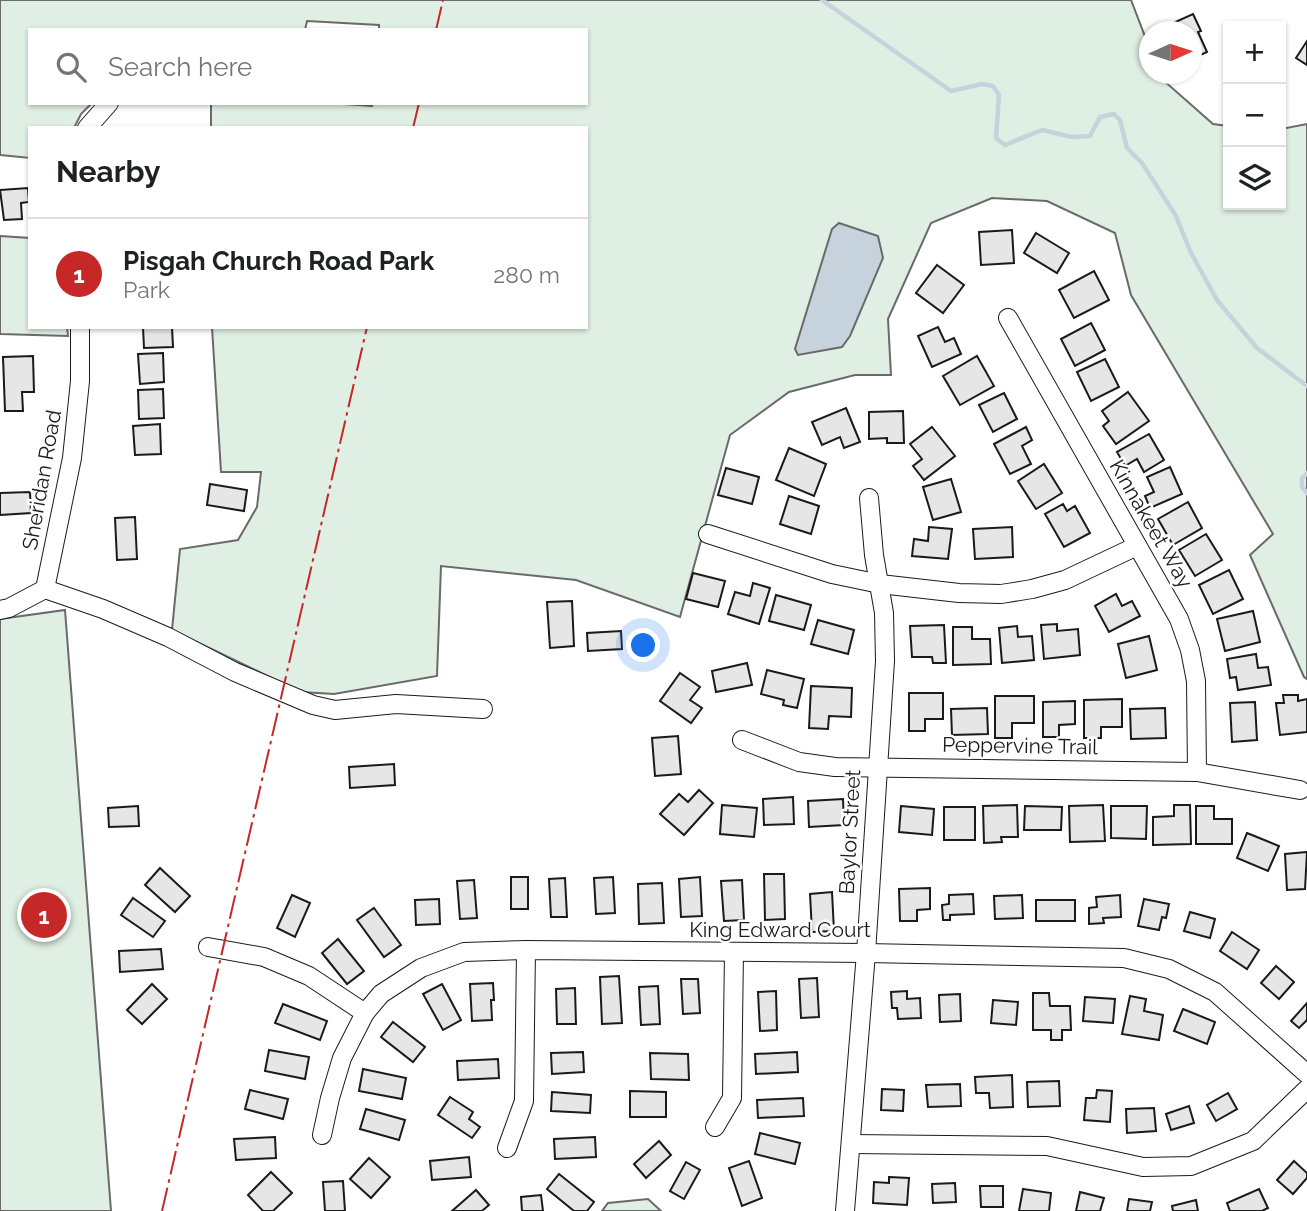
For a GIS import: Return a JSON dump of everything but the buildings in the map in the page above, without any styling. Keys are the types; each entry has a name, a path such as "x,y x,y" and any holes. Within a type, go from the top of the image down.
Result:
{"street":[{"path":"89,126 107,105"},
{"name":"Kinnakeet Way","path":"1008,318 1179,619 1190,650 1195,681 1197,772"},
{"name":"Sheridan Road","path":"45,589 72,458 80,381 80,329"},
{"name":"Baylor Street","path":"845,1211 866,953 884,661 884,613 874,555 869,498"},
{"path":"708,534 832,574 880,584 959,593 1001,594 1032,589 1065,580 1137,546"},
{"path":"0,610 45,589 103,609 235,672 313,705 335,710 396,704 483,709"},
{"name":"Peppervine Trail","path":"742,740 799,762 835,767 1197,772 1300,790"},
{"path":"208,947 264,957 309,976 365,1013"},
{"path":"507,1148 524,1101 526,950"},
{"name":"King Edward Court","path":"322,1135 342,1058 365,1013 381,994 421,968 464,952 526,950 866,953 1124,958 1169,970 1215,992 1307,1074"},
{"path":"715,1128 732,1098 734,952"},
{"path":"851,1144 1047,1146 1143,1167 1191,1166 1253,1141 1307,1089"}],"green space":[{"path":"0,0 1131,0 1139,21 1139,84 1168,84 1213,124 1223,125 1223,210 1286,210 1286,128 1307,124 1307,679 1250,555 1273,534 1131,295 1115,233 1047,201 992,198 931,223 888,319 891,375 855,375 789,392 730,435 680,617 576,580 441,566 437,676 334,694 301,692 172,630 180,549 238,540 257,507 261,472 221,472 212,329 588,329 588,126 211,126 211,105 588,105 588,28 379,28 379,25 307,21 305,28 28,28 28,105 90,105 75,126 28,126 28,158 0,155"},
{"path":"0,236 28,238 28,329 67,329 68,336 0,334"},
{"path":"65,610 111,1211 0,1211 0,619"},
{"path":"648,1199 661,1211 602,1211 608,1203"}],"shaded area":[{"path":"839,223 878,236 883,258 850,336 842,347 798,355 795,349 832,229"}],"waterway":[{"path":"822,0 951,91 982,84 993,86 999,95 996,138 1005,145 1042,130 1072,137 1090,136 1100,117 1114,114 1120,120 1127,148 1142,163 1176,216 1191,253 1217,300 1257,348 1307,386"},
{"path":"1307,473 1302,478 1302,487 1307,493"}],"power":[{"path":"436,28 443,0"},
{"path":"413,126 419,105"},
{"path":"162,1211 367,329"}],"place":[{"name":"Pisgah Church Road Park","path":"44,915"}]}
